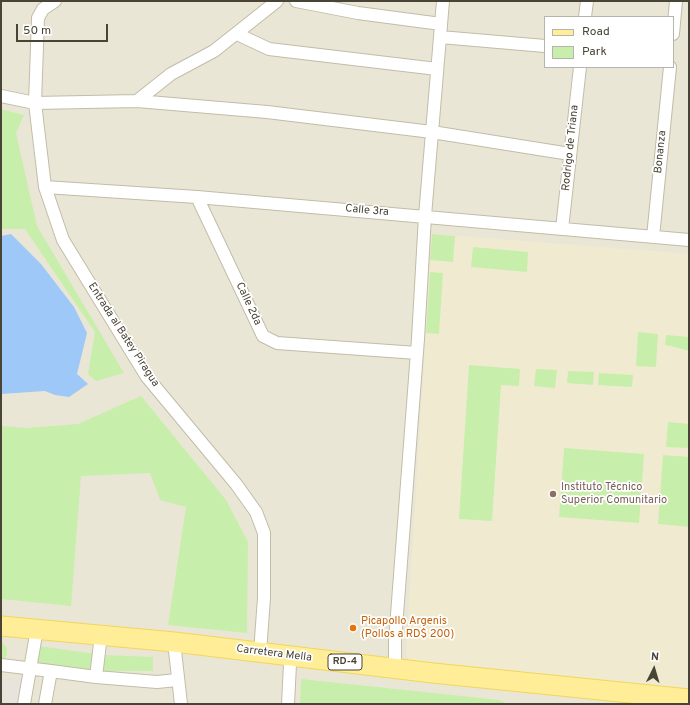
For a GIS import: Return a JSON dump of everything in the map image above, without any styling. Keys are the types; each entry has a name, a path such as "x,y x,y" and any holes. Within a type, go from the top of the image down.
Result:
{"main road":[{"name":"Carretera Mella","path":"1,626 174,642 395,669 689,699"}],"street":[{"name":"Entrada al Batey Piragua","path":"55,1 44,9 38,18 35,103 45,187 63,240 147,377 236,484 256,512 264,533 264,598 260,652"},
{"path":"137,101 171,74 214,51 278,1"},
{"path":"296,1 358,13 441,24"},
{"path":"395,669 395,641 443,1"},
{"path":"585,16 587,1"},
{"path":"674,23 676,1"},
{"path":"237,34 269,49 437,69"},
{"path":"440,38 544,46"},
{"name":"Rodrigo de Triana","path":"562,229 580,68"},
{"name":"Bonanza","path":"653,237 670,68"},
{"path":"1,96 35,103 137,101 267,112 432,132 570,154"},
{"name":"Calle 3ra","path":"45,187 198,197 689,240"},
{"name":"Calle 2da","path":"198,197 263,336 277,343 417,353"},
{"path":"24,704 29,668 37,629"},
{"path":"96,677 101,635"},
{"path":"174,642 177,680 181,704"},
{"path":"288,704 290,664 292,656"},
{"path":"1,665 51,670 96,677 157,682 177,680"},
{"path":"45,704 51,670"}],"shaded area":[{"path":"1,1 689,1 689,704 1,704"},
{"name":"Instituto Técnico Superior Comunitario","path":"432,234 689,254 689,693 413,663 406,655"},
{"path":"1,677 22,679 17,704 1,704"}],"green space":[{"path":"1,109 24,115 16,133 37,226 124,373 96,381 88,374 95,332 25,229 1,229"},
{"path":"432,234 455,236 453,262 430,260"},
{"path":"473,247 528,252 527,272 471,267"},
{"path":"430,272 443,273 439,334 426,333"},
{"path":"638,332 658,334 656,367 636,366"},
{"path":"666,335 689,337 689,351 665,345"},
{"path":"469,365 520,369 519,386 501,385 492,521 459,519"},
{"path":"536,369 557,370 555,388 534,386"},
{"path":"568,371 594,372 593,385 567,383"},
{"path":"599,373 633,375 632,387 598,385"},
{"path":"141,396 226,500 248,542 247,633 168,625 186,507 160,500 150,473 81,476 71,606 1,599 1,426 27,428 78,424"},
{"path":"668,422 689,424 688,448 666,447"},
{"path":"564,448 644,454 639,523 559,517"},
{"path":"663,455 689,457 689,527 658,524"},
{"path":"1,643 4,644 7,649 7,655 1,662"},
{"path":"38,646 96,654 94,671 35,663"},
{"path":"102,655 153,657 153,671 101,671"},
{"path":"301,679 499,700 508,704 300,704"}],"water":[{"path":"11,234 41,264 74,307 87,333 77,374 88,384 69,397 55,395 45,391 1,394 1,236"}],"place":[{"name":"Instituto Técnico Superior Comunitario","path":"553,494"},
{"name":"Picapollo Argenis (Pollos a RD$ 200)","path":"353,628"}]}
